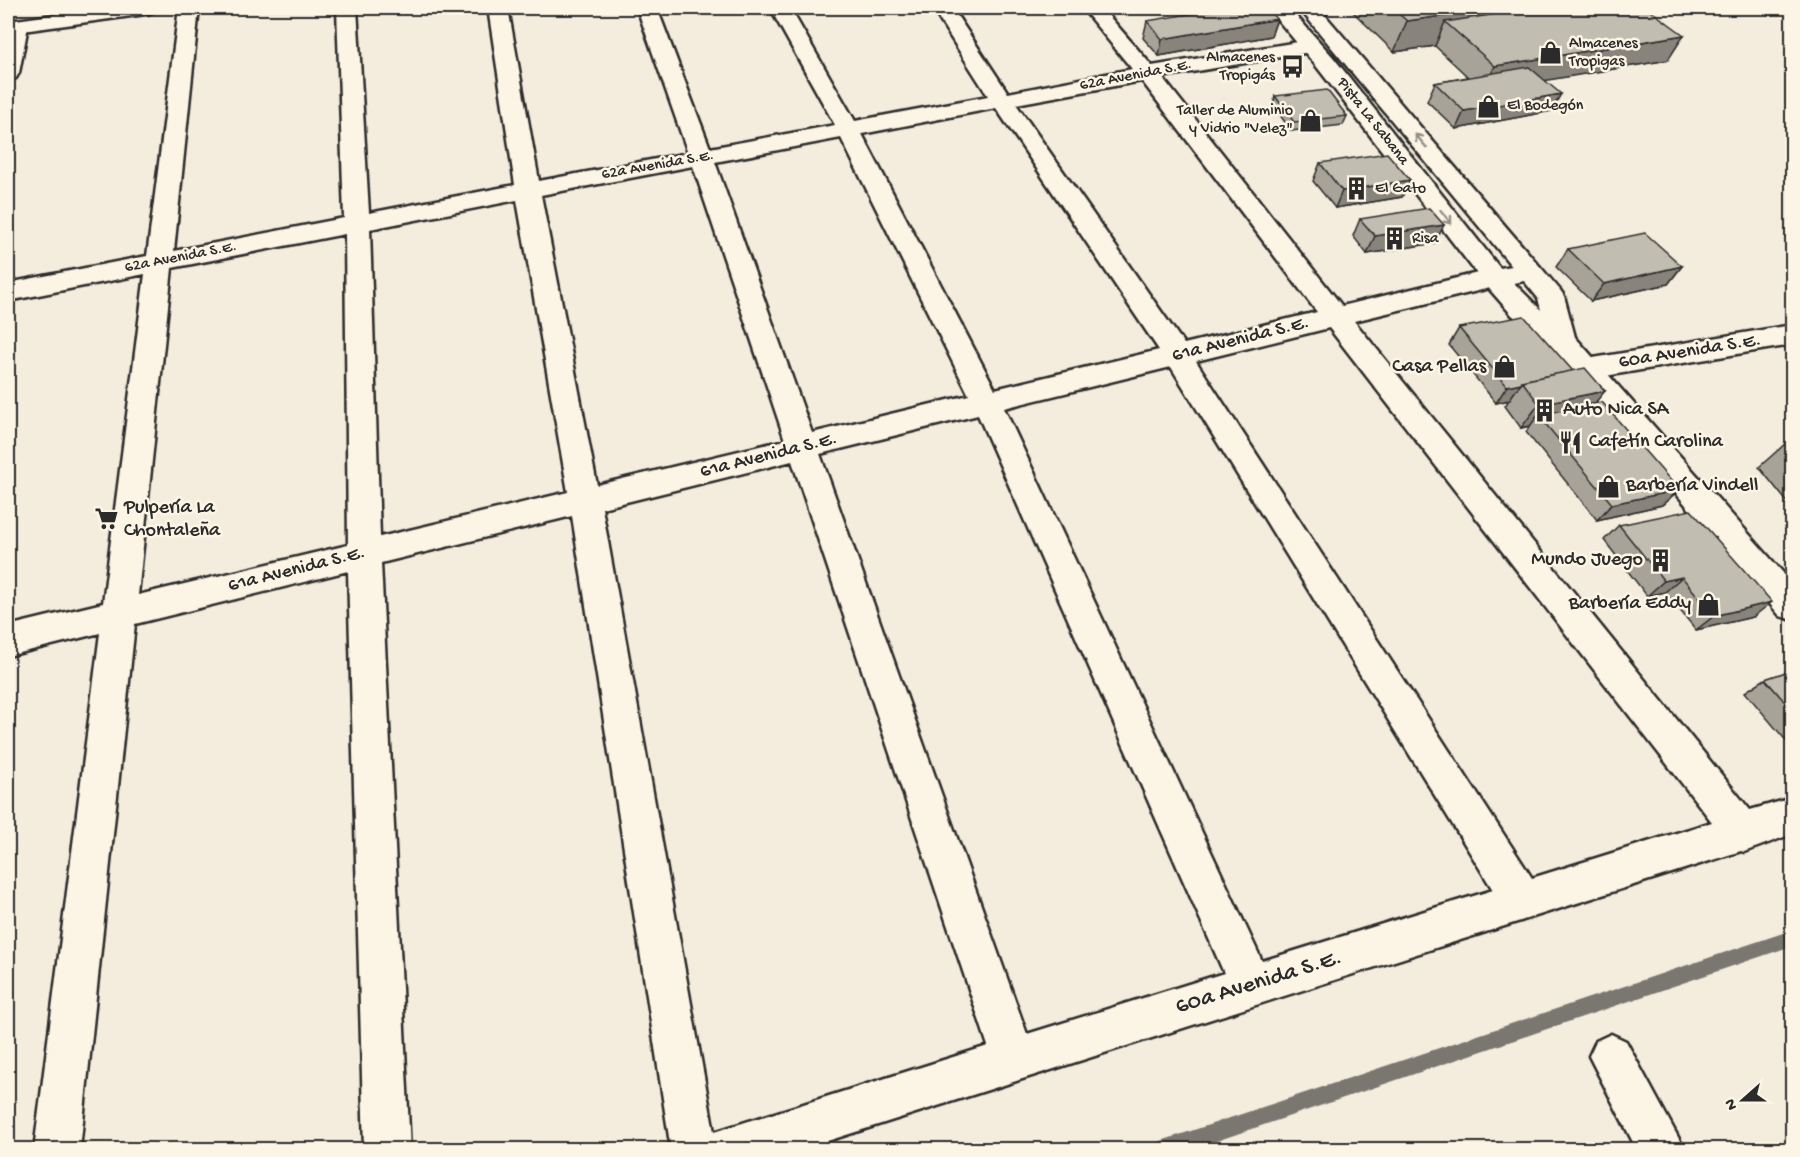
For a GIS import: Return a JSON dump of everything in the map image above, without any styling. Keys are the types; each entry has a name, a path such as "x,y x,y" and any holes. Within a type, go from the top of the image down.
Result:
{"street":[{"path":"8,73 13,27 146,8"},
{"path":"57,1149 189,8"},
{"path":"347,8 357,223 364,554 387,1149"},
{"path":"498,8 528,190 585,501 694,1149"},
{"path":"647,8 702,158 1014,1059"},
{"path":"780,8 849,130 987,402 1251,986"},
{"path":"942,8 1003,102 1178,356 1523,901"},
{"path":"1092,8 1147,73 1336,317 1743,833"},
{"name":"Pista La Sabana","path":"1278,8 1494,278 1522,309 1562,340 1792,606"},
{"name":"Pista La Sabana","path":"1309,8 1551,296 1562,340"},
{"name":"62a Avenida S.E.","path":"8,292 528,190 1147,73 1310,46"},
{"name":"61a Avenida S.E.","path":"8,641 1494,278 1530,272"},
{"name":"60a Avenida S.E.","path":"1587,369 1792,335"},
{"name":"60a Avenida S.E.","path":"725,1149 1792,816"},
{"path":"1611,1056 1662,1149"}],"building":[{"path":"1225,8 1264,8 1277,19 1162,39 1147,21"},
{"path":"1392,8 1499,8 1407,21"},
{"path":"1536,8 1647,8 1684,35 1495,66 1445,22"},
{"path":"1529,67 1561,94 1464,111 1435,83"},
{"path":"1327,90 1347,116 1294,122 1275,96"},
{"path":"1387,153 1410,180 1342,191 1320,163"},
{"path":"1429,208 1444,225 1375,236 1360,219"},
{"path":"1645,233 1682,266 1604,284 1568,249"},
{"path":"1524,316 1573,371 1507,386 1459,328"},
{"path":"1585,368 1605,391 1539,404 1522,381"},
{"path":"1602,402 1679,490 1612,504 1538,415"},
{"path":"1792,443 1792,453 1785,444"},
{"path":"1691,510 1772,602 1714,616 1682,577 1664,581 1619,525"},
{"path":"1792,670 1792,710 1765,679"}],"waterway":[{"path":"1161,1150 1786,940 1792,941"}],"place":[{"name":"Almacenes Tropigas","path":"1551,53"},
{"name":"Almacenes Tropigás","path":"1293,67"},
{"name":"El Bodegón","path":"1489,106"},
{"name":"Taller de Aluminio y Vidrio \"Velez\"","path":"1311,120"},
{"name":"El Gato","path":"1357,189"},
{"name":"Risa","path":"1394,239"},
{"name":"Casa Pellas","path":"1504,367"},
{"name":"Auto Nica SA","path":"1545,410"},
{"name":"Cafetín Carolina","path":"1571,442"},
{"name":"Barbería Vindell","path":"1608,486"},
{"name":"Pulpería La Chontaleña","path":"106,519"},
{"name":"Mundo Juego","path":"1661,560"},
{"name":"Barbería Eddy","path":"1709,604"}]}
